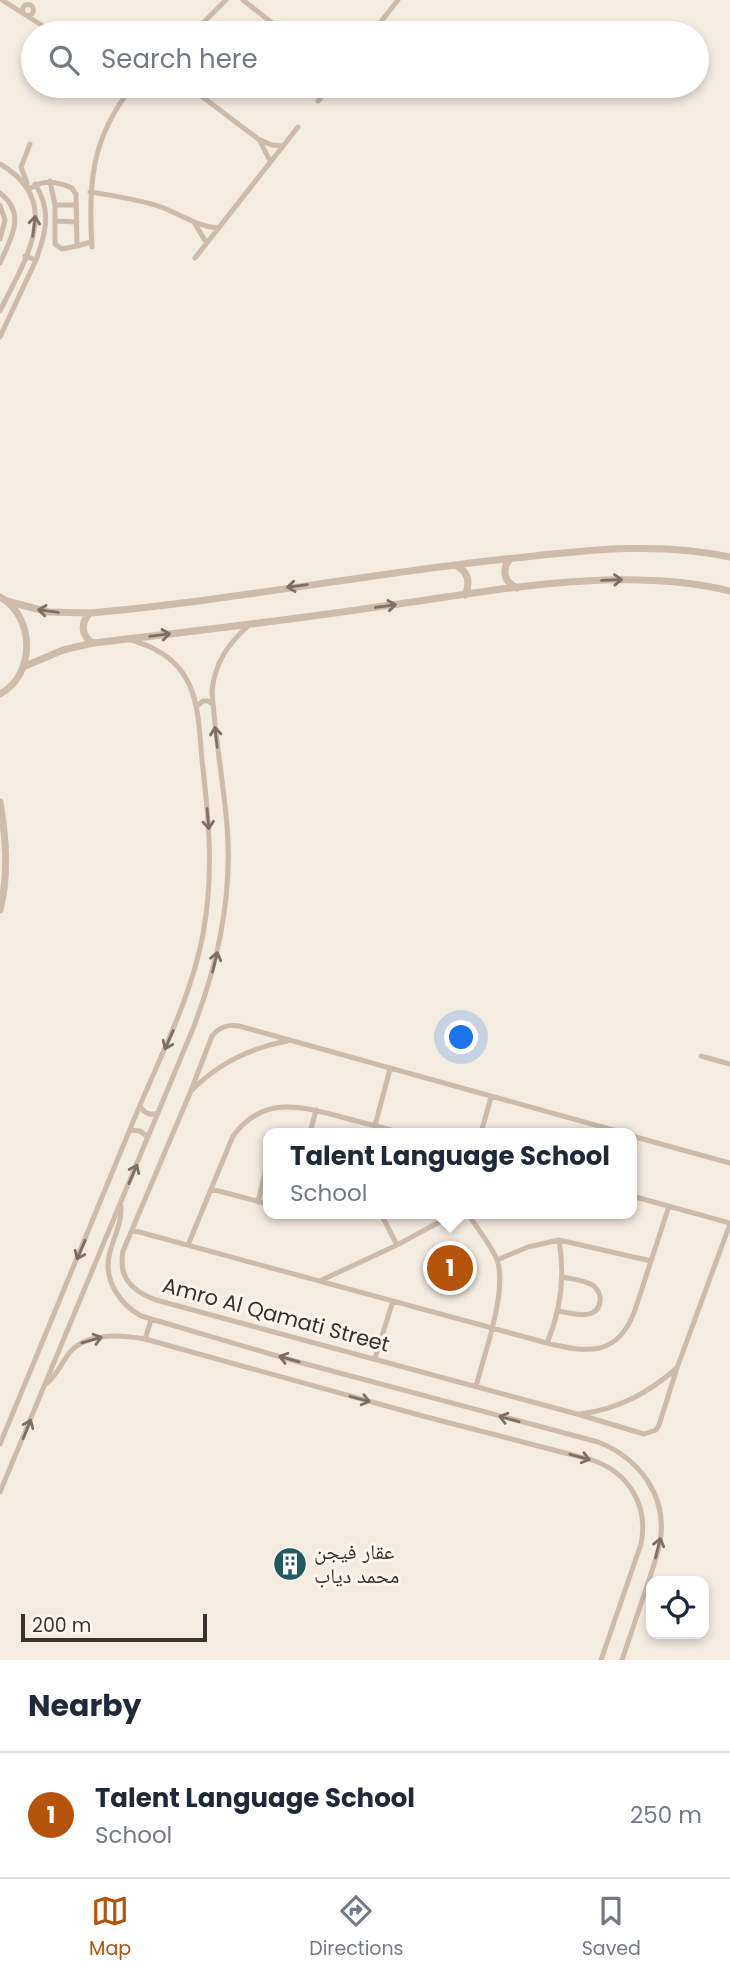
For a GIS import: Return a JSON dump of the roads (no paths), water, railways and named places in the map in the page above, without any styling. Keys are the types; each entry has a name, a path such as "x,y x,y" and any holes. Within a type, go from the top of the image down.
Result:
{"street":[{"path":"25,15 32,14 37,0"},
{"path":"205,21 226,0"},
{"path":"243,0 270,21"},
{"path":"381,21 398,0"},
{"path":"5,2 28,3 40,21"},
{"path":"5,2 35,21"},
{"path":"25,15 22,10 28,3"},
{"path":"204,98 258,139 267,144 282,146"},
{"path":"50,181 55,205 55,244 62,249 91,244 90,192 97,152 112,116 123,99"},
{"path":"195,258 298,127"},
{"path":"258,139 271,160"},
{"path":"27,189 22,167 30,144"},
{"path":"0,164 12,171 27,189 36,213 35,232 0,311"},
{"path":"27,189 50,181 72,188 76,194 77,246"},
{"path":"0,337 43,240 47,215 35,184"},
{"path":"90,192 152,205 195,224 218,228"},
{"path":"0,193 9,202 15,218 12,235 0,263"},
{"path":"0,205 5,220 0,239"},
{"path":"55,205 76,205"},
{"path":"56,221 77,222"},
{"path":"195,224 206,242"},
{"path":"25,256 36,260"},
{"path":"4,599 48,612 90,613 455,565 615,548 689,550 730,557"},
{"path":"510,559 505,569 506,577 510,584 517,588"},
{"path":"455,565 467,576 469,584 465,595"},
{"path":"23,667 63,650 93,643 517,588 634,580 692,584 730,591"},
{"path":"0,702 3,693 16,680 23,667 27,650 26,633 19,617 4,599"},
{"path":"90,613 83,629 85,636 93,643"},
{"path":"0,1492 201,1009 216,963 228,882 227,826 213,704 213,678 230,643 250,624"},
{"path":"0,1444 177,1023 200,951 206,914 210,834 197,706 188,682 173,662 152,648 128,639"},
{"path":"197,706 205,701 213,704"},
{"path":"0,802 6,857 5,885 0,910"},
{"name":"Amro Al Qamati Street","path":"606,1128 239,1026 223,1026 212,1036 123,1251 122,1269 125,1278 138,1292 156,1300 375,1358 638,1433 650,1433 659,1425 730,1223"},
{"name":"Amro Al Qamati Street","path":"190,1093 210,1074 233,1059 261,1047 290,1041"},
{"path":"701,1056 730,1064"},
{"path":"375,1126 390,1069"},
{"path":"482,1128 491,1097"},
{"path":"140,1106 149,1114 158,1113"},
{"path":"188,1245 233,1136 250,1118 273,1108 302,1107 383,1128"},
{"path":"311,1128 316,1110"},
{"path":"130,1130 140,1131 148,1137"},
{"path":"637,1137 730,1163"},
{"path":"258,1202 263,1182"},
{"path":"211,1189 263,1203"},
{"path":"637,1197 730,1223"},
{"path":"121,1203 121,1219 109,1257 109,1274 120,1299 133,1312 151,1320 338,1373 598,1442 620,1452 638,1467 657,1498 661,1521 657,1553 622,1660"},
{"path":"132,1230 581,1351 602,1348 618,1338 632,1319 668,1206"},
{"path":"384,1219 397,1245"},
{"path":"321,1281 445,1219"},
{"path":"471,1219 497,1260 498,1294 476,1386"},
{"path":"497,1260 528,1247 559,1240 651,1262"},
{"path":"547,1343 558,1311 562,1277 559,1240"},
{"path":"558,1311 589,1315 596,1310 600,1301 599,1292 593,1285 562,1277"},
{"path":"375,1358 393,1301"},
{"path":"145,1339 151,1320"},
{"path":"45,1385 56,1375 70,1353 83,1342 113,1336 145,1339 599,1462 624,1479 633,1492 642,1514 643,1529 634,1565 601,1660"},
{"name":"Amro Al Qamati Street","path":"577,1414 607,1409 634,1399 677,1368"},
{"path":"0,1475 8,1474"}],"place":[{"name":"Talent Language School","path":"450,1268"},
{"name":"عقار فيجن محمد دياب","path":"290,1564"}]}
